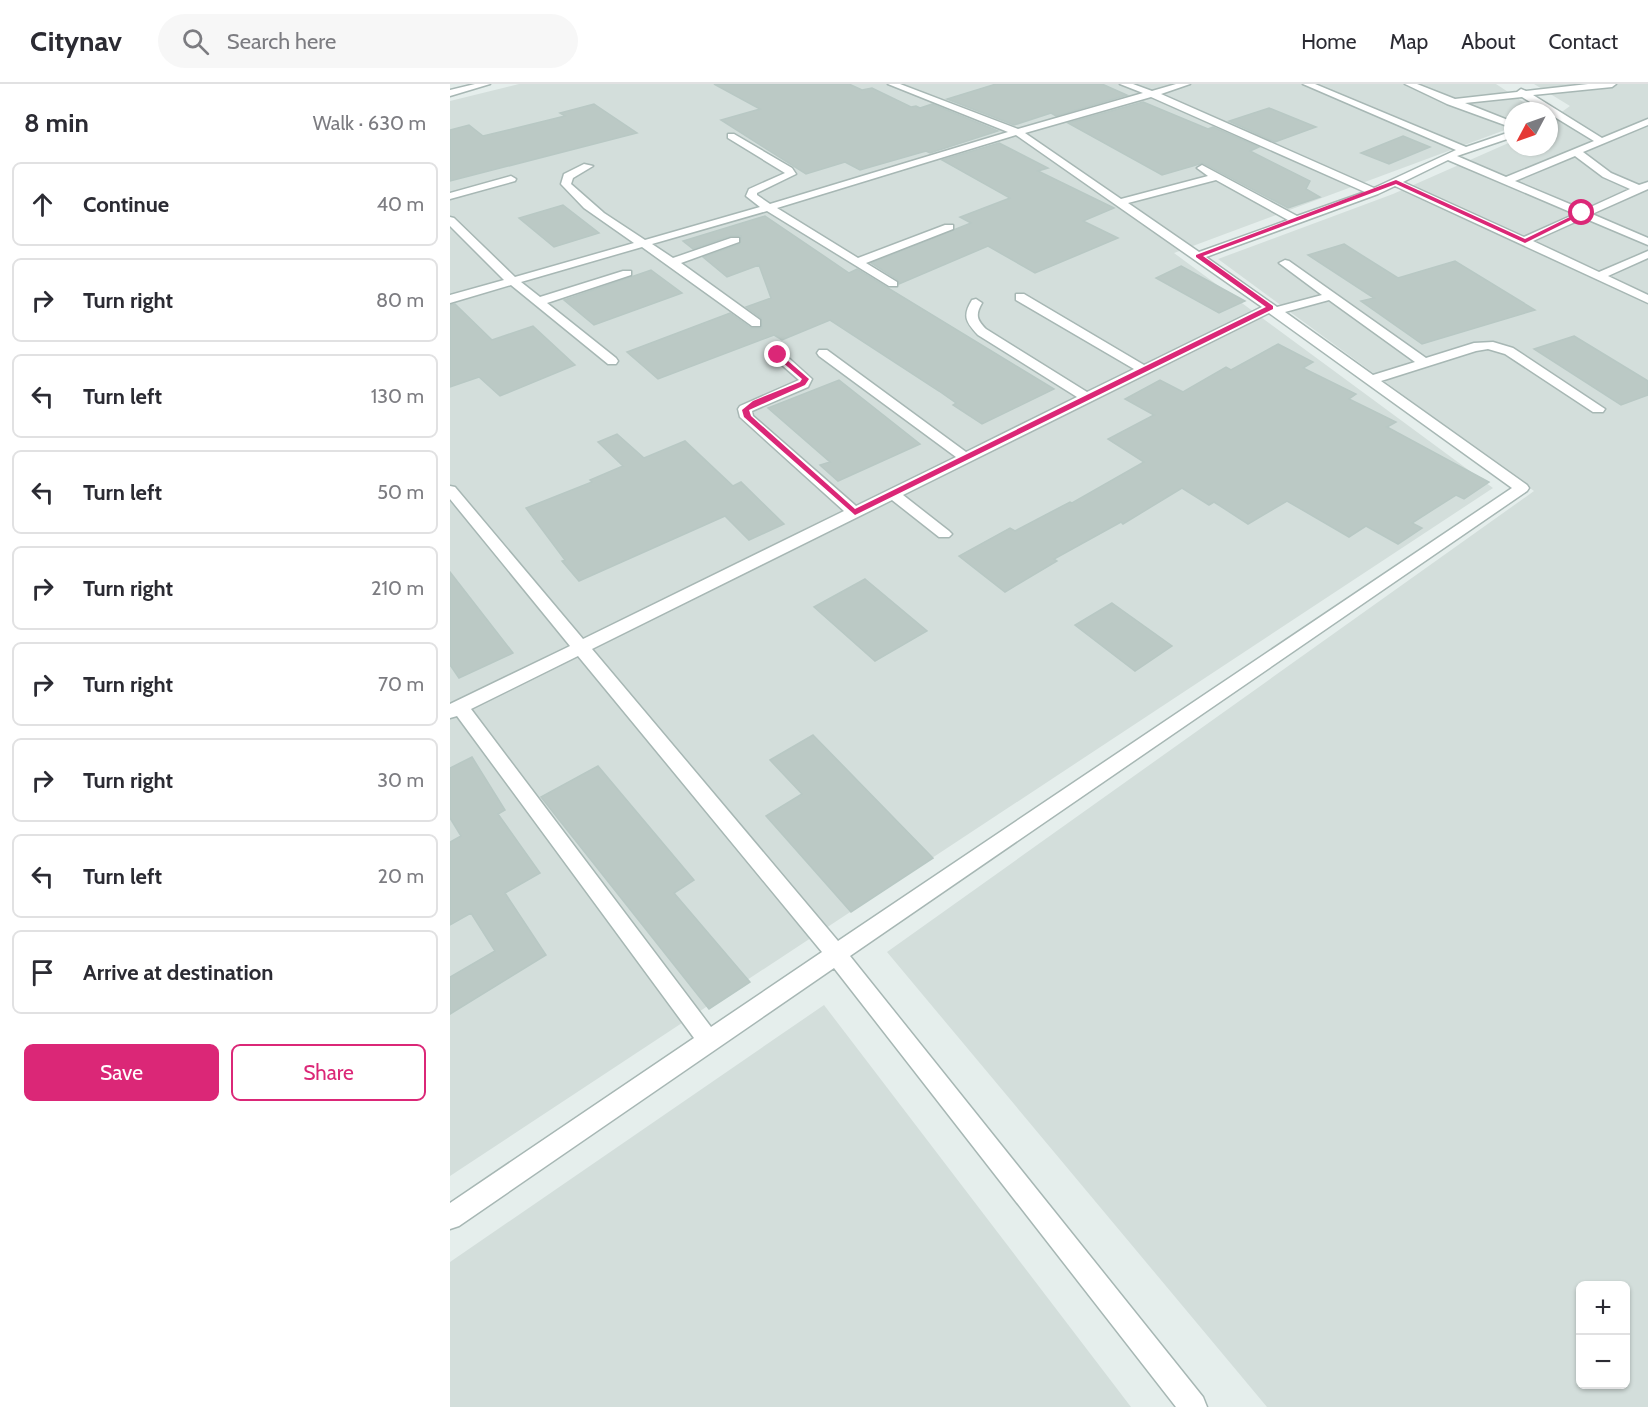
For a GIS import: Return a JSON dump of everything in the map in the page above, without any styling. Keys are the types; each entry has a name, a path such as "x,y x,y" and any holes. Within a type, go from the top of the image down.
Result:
{"street":[{"path":"451,92 486,84"},
{"path":"450,1217 1522,488 1274,309 1122,202 1017,132 892,84"},
{"path":"1124,84 1153,94 1374,192"},
{"path":"450,299 1186,84"},
{"path":"1307,84 1465,150"},
{"path":"1409,84 1504,122"},
{"path":"1509,84 1601,141"},
{"path":"1450,102 1612,84"},
{"path":"1508,180 1648,122"},
{"path":"731,136 791,174 753,191 752,196 893,284"},
{"path":"1198,256 1374,192 1448,156 1504,137"},
{"path":"1577,152 1607,175 1643,187"},
{"path":"1448,156 1648,242"},
{"path":"588,166 568,176 566,184 614,223 756,323"},
{"path":"1202,168 1296,220"},
{"path":"1122,202 1218,176"},
{"path":"450,196 511,180"},
{"path":"1396,182 1648,299"},
{"path":"1525,241 1643,187"},
{"path":"450,220 503,273 612,361"},
{"path":"857,262 949,227"},
{"path":"672,262 735,240"},
{"path":"1599,276 1648,254"},
{"path":"1285,263 1423,362"},
{"path":"540,301 627,273"},
{"path":"709,1041 455,710 1144,370 1274,309 1330,296"},
{"path":"1020,297 1144,370"},
{"path":"976,303 971,312 972,322 982,332 1087,398"},
{"path":"1371,380 1423,362 1474,347 1489,345 1509,351 1598,409"},
{"path":"823,353 966,458"},
{"path":"778,355 806,379 803,384 756,403 745,410 747,417 855,513"},
{"path":"450,490 837,954 1193,1407"},
{"path":"893,494 944,534"}],"shaded area":[{"path":"519,84 1496,84 1523,102 1504,102 1504,130 1174,253 1493,488 450,1176 450,101"},
{"path":"1534,84 1648,84 1648,1407 1267,1407 887,952 1534,491 1218,259 1393,194 1504,145 1504,156 1558,156 1558,115 1570,106"},
{"path":"824,1005 1131,1407 450,1407 450,1262"}],"building":[{"path":"714,84 849,84 862,90 872,88 911,107 920,108 932,104 998,131 930,153 926,151 860,170 845,162 806,174 721,120 760,109"},
{"path":"996,84 1102,84 1127,95 1056,116 1051,113 1014,125 947,99"},
{"path":"1143,102 1208,129 1213,127 1259,147 1250,151 1310,181 1306,189 1320,197 1288,208 1203,163 1162,175 1068,123"},
{"path":"594,104 637,133 450,181 450,130 469,125 483,136 565,116 560,113"},
{"path":"1269,108 1316,127 1275,142 1229,121"},
{"path":"1403,136 1430,147 1389,164 1361,153"},
{"path":"999,143 1048,168 1038,171 1114,208 1083,221 1118,238 1035,273 988,246 899,284 898,280 871,263 971,223 960,217 1010,198 942,160"},
{"path":"563,205 599,233 554,247 519,218"},
{"path":"765,216 849,273 857,269 1054,389 982,424 953,405 956,403 939,391 830,320 782,340 774,335 658,379 627,352 730,313 751,328 762,328 761,318 746,307 771,298 759,265 727,277 703,257 740,244 741,236 730,236 693,249 683,241"},
{"path":"1344,244 1398,278 1455,261 1535,310 1422,344 1361,301 1374,298 1308,255"},
{"path":"1181,266 1245,301 1219,313 1156,278"},
{"path":"651,270 682,293 594,325 564,300"},
{"path":"455,304 492,340 533,326 575,365 500,396 479,377 450,387 450,305"},
{"path":"1574,336 1648,381 1648,395 1621,405 1534,349"},
{"path":"1278,344 1313,362 1303,368 1356,394 1349,399 1396,422 1387,427 1489,482 1464,499 1456,495 1412,523 1422,528 1398,544 1366,526 1349,537 1287,501 1248,524 1214,502 1209,505 1182,488 1123,524 1121,522 1054,559 1057,561 1005,592 959,556 1010,528 1015,531 1072,503 1144,462 1108,439 1154,415 1125,399 1160,380 1183,392 1226,367 1231,370"},
{"path":"839,380 920,444 838,481 820,465 830,462 768,408"},
{"path":"617,434 644,458 685,441 733,486 741,482 784,524 749,540 725,516 579,581 562,561 565,560 526,508 592,482 590,480 623,466 598,442"},
{"path":"450,572 513,653 459,678 450,665"},
{"path":"865,579 927,631 875,661 814,607"},
{"path":"1112,603 1172,646 1135,671 1075,625"},
{"path":"813,735 933,858 851,912 766,816 802,794 770,760"},
{"path":"472,757 505,810 498,814 540,873 505,893 546,955 450,1014 450,977 495,951 471,913 450,925 450,842 461,836 450,818 450,768"},
{"path":"598,766 694,880 674,893 750,982 709,1009 541,797"}],"route":[{"path":"778,355 806,379 803,384 756,403 745,410 747,417 855,513 1271,307 1198,256 1396,182 1525,241 1582,213"}]}
